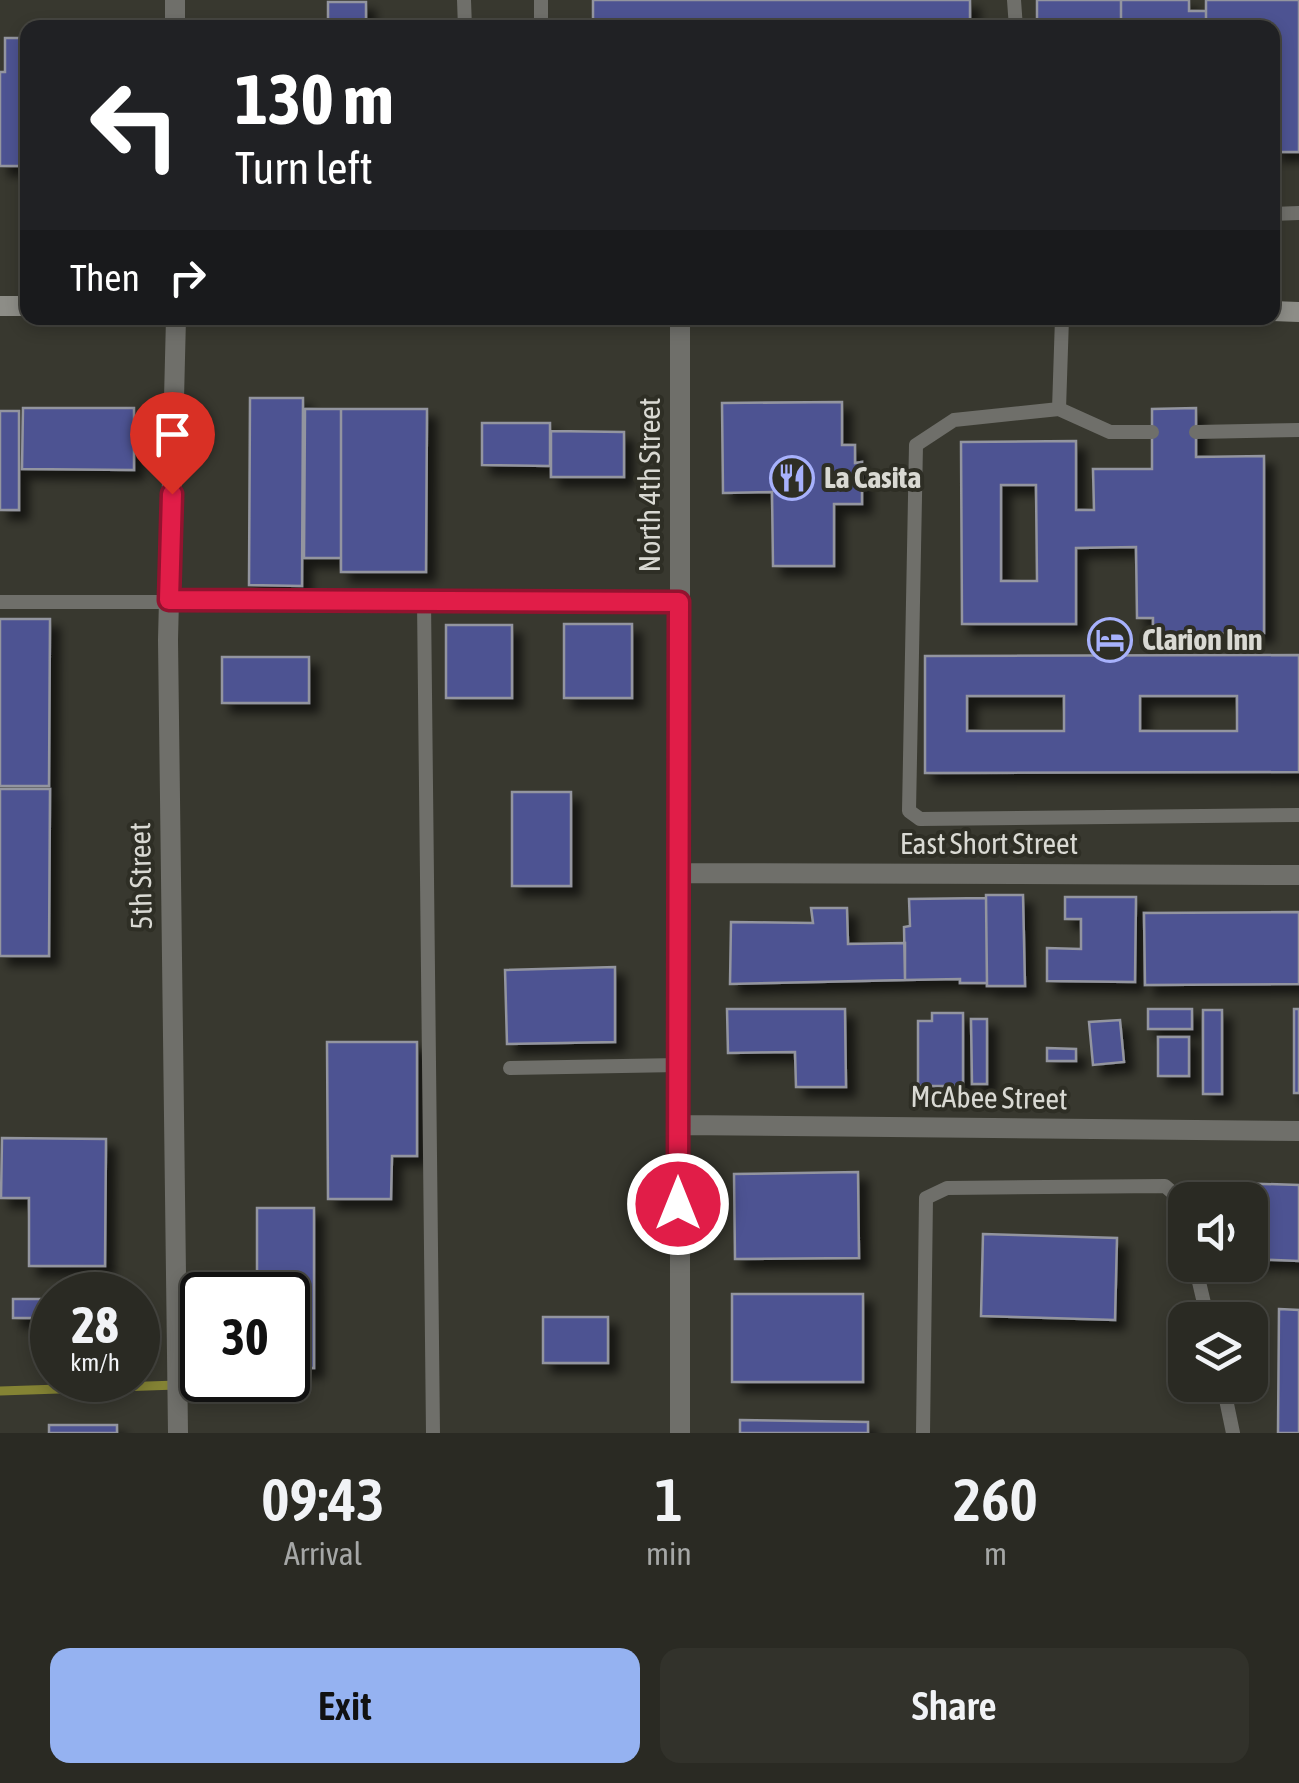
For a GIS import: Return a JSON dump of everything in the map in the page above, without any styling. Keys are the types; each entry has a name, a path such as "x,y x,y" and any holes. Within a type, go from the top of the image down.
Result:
{"street":[{"name":"5th Street","path":"176,325 169,600 178,1433"},
{"name":"North 4th Street","path":"680,325 680,1433"},
{"name":"East Short Street","path":"678,873 1299,875"},
{"name":"McAbee Street","path":"679,1126 1299,1131"}],"lane":[{"path":"1059,410 1062,325"},
{"path":"1152,432 1110,432 1059,410 954,420 916,445 910,811 920,819 1299,815"},
{"path":"1196,432 1299,430"},
{"path":"0,602 679,602"},
{"path":"424,602 433,1433"},
{"path":"510,1068 679,1065"},
{"path":"923,1433 926,1198 947,1188 1164,1186 1168,1189"},
{"path":"1226,1402 1234,1433"}],"building":[{"path":"593,0 970,0 970,20 593,20"},
{"path":"1037,0 1121,0 1121,20 1037,20"},
{"path":"1121,0 1189,0 1189,11 1206,11 1206,20 1121,20"},
{"path":"1206,0 1299,0 1299,152 1280,152 1280,20 1206,20"},
{"path":"328,2 366,2 366,20 328,20"},
{"path":"5,38 20,38 20,166 0,166 0,72 5,72"},
{"path":"250,398 303,398 302,586 249,585"},
{"name":"La Casita","path":"842,402 842,445 855,445 855,463 862,462 862,504 834,504 834,566 773,566 772,492 723,493 722,403"},
{"path":"23,408 134,408 134,470 22,469"},
{"path":"1196,408 1196,457 1264,456 1264,633 1153,634 1153,618 1137,618 1136,547 1076,548 1076,624 962,624 961,442 1076,441 1076,510 1094,510 1093,469 1152,469 1152,409","holes":["1001,485 1036,485 1037,581 1001,581"]},
{"path":"305,409 341,409 341,558 304,558"},
{"path":"341,409 427,409 426,572 341,572"},
{"path":"0,411 19,411 19,510 0,510"},
{"path":"482,423 550,423 550,466 482,465"},
{"path":"551,431 624,432 624,477 551,477"},
{"path":"0,619 50,619 49,786 0,786"},
{"path":"564,624 632,624 632,698 564,698"},
{"path":"446,625 512,625 512,698 446,698"},
{"path":"1299,655 1299,772 925,773 925,656","holes":["967,696 1064,696 1064,731 967,731","1140,696 1237,696 1237,731 1140,731"]},
{"path":"222,657 309,657 309,703 222,703"},
{"path":"0,789 50,789 49,956 0,956"},
{"path":"512,792 571,792 571,886 512,886"},
{"path":"986,895 1023,895 1025,986 987,986"},
{"path":"1065,897 1136,897 1135,982 1047,981 1047,948 1081,949 1081,919 1065,919"},
{"path":"986,898 987,983 960,983 960,979 905,980 904,927 910,926 909,899"},
{"path":"811,908 847,908 848,944 905,943 905,980 730,984 731,922 813,923"},
{"path":"1299,912 1299,984 1145,985 1144,913"},
{"path":"615,967 615,1042 507,1044 505,970"},
{"path":"727,1009 845,1009 846,1087 796,1087 795,1052 728,1053"},
{"path":"1148,1009 1192,1009 1192,1029 1148,1029"},
{"path":"1294,1009 1299,1009 1299,1093 1294,1093"},
{"path":"1203,1010 1222,1010 1222,1094 1203,1094"},
{"path":"932,1013 963,1013 963,1086 918,1086 918,1021 932,1021"},
{"path":"971,1019 987,1019 987,1084 972,1084"},
{"path":"1120,1020 1124,1062 1093,1065 1089,1022"},
{"path":"1158,1037 1189,1037 1189,1076 1158,1076"},
{"path":"327,1042 417,1042 417,1156 392,1156 391,1199 328,1199"},
{"path":"1047,1048 1076,1049 1076,1061 1047,1061"},
{"path":"2,1138 106,1139 105,1266 29,1266 29,1198 1,1198"},
{"path":"858,1172 859,1258 735,1259 734,1174"},
{"path":"1268,1184 1299,1185 1299,1261 1268,1260"},
{"path":"257,1208 314,1208 314,1368 310,1368 310,1272 257,1272"},
{"path":"983,1234 1117,1238 1115,1320 981,1316"},
{"path":"732,1294 863,1294 863,1382 732,1382"},
{"path":"13,1299 30,1299 30,1318 13,1318"},
{"path":"1279,1309 1299,1310 1299,1433 1278,1433"},
{"path":"543,1317 608,1317 608,1363 543,1363"},
{"path":"740,1420 868,1422 868,1433 740,1433"},
{"path":"49,1425 117,1425 117,1433 49,1433"}],"waterway":[{"path":"0,1391 177,1385"}],"place":[{"name":"La Casita","path":"792,478"},
{"name":"Clarion Inn","path":"1110,640"}],"route":[{"path":"172,494 169,600 679,602 678,1204"}]}
